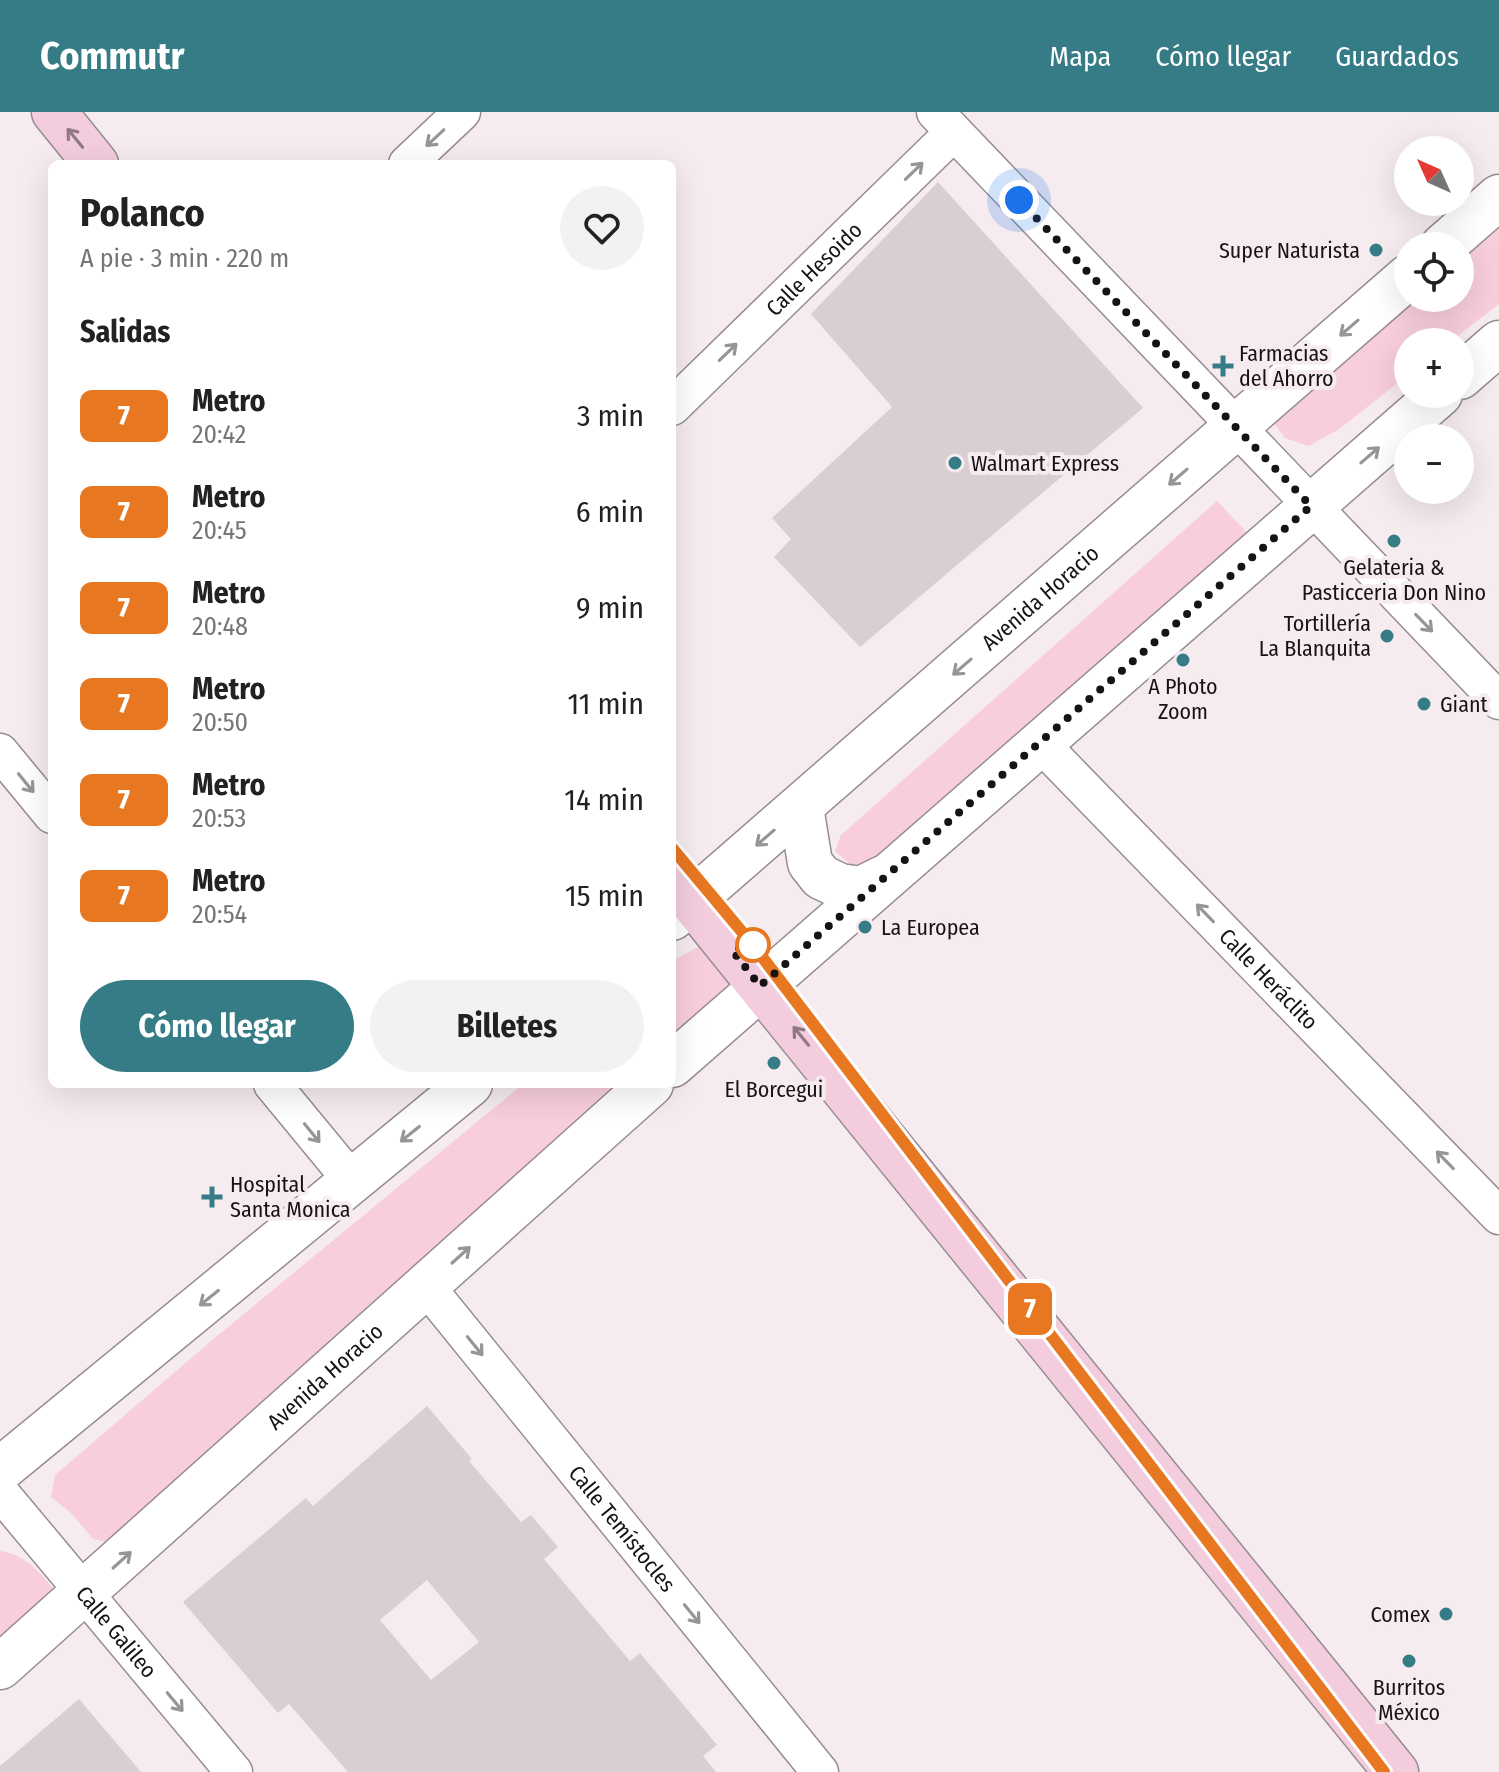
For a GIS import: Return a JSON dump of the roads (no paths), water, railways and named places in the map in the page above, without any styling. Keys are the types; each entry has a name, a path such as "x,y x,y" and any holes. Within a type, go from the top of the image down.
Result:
{"main road":[{"path":"54,112 93,160"},
{"path":"679,899 760,986 1396,1772"}],"street":[{"path":"411,160 462,112"},
{"path":"945,122 1499,701"},
{"name":"Calle Hesoido","path":"676,403 945,122"},
{"path":"1459,232 1499,197"},
{"name":"Avenida Horacio","path":"679,899 801,807 1394,289"},
{"path":"1474,365 1499,343"},
{"path":"676,1061 1424,408"},
{"name":"Calle Heráclito","path":"1039,742 1499,1216"},
{"path":"0,752 48,810"},
{"path":"801,807 810,863 821,877 840,886 861,889 883,878"},
{"path":"275,1088 352,1181"},
{"path":"0,1470 465,1088"},
{"name":"Avenida Horacio","path":"0,1667 647,1088"},
{"name":"Calle Temístocles","path":"426,1286 820,1772"},
{"name":"Calle Galileo","path":"0,1492 234,1772"}],"metro line":[{"name":"7","path":"676,853 753,945 1384,1772"}],"place":[{"name":"Super Naturista","path":"1376,250"},
{"name":"Farmacias del Ahorro","path":"1223,366"},
{"name":"Walmart Express","path":"955,463"},
{"name":"Gelateria & Pasticceria Don Nino","path":"1394,541"},
{"name":"Tortillería La Blanquita","path":"1387,636"},
{"name":"A Photo Zoom","path":"1183,660"},
{"name":"Giant","path":"1424,704"},
{"name":"La Europea","path":"865,927"},
{"name":"El Borcegui","path":"774,1063"},
{"name":"Hospital Santa Monica","path":"212,1197"},
{"name":"Comex","path":"1446,1614"},
{"name":"Burritos México","path":"1409,1661"}]}
